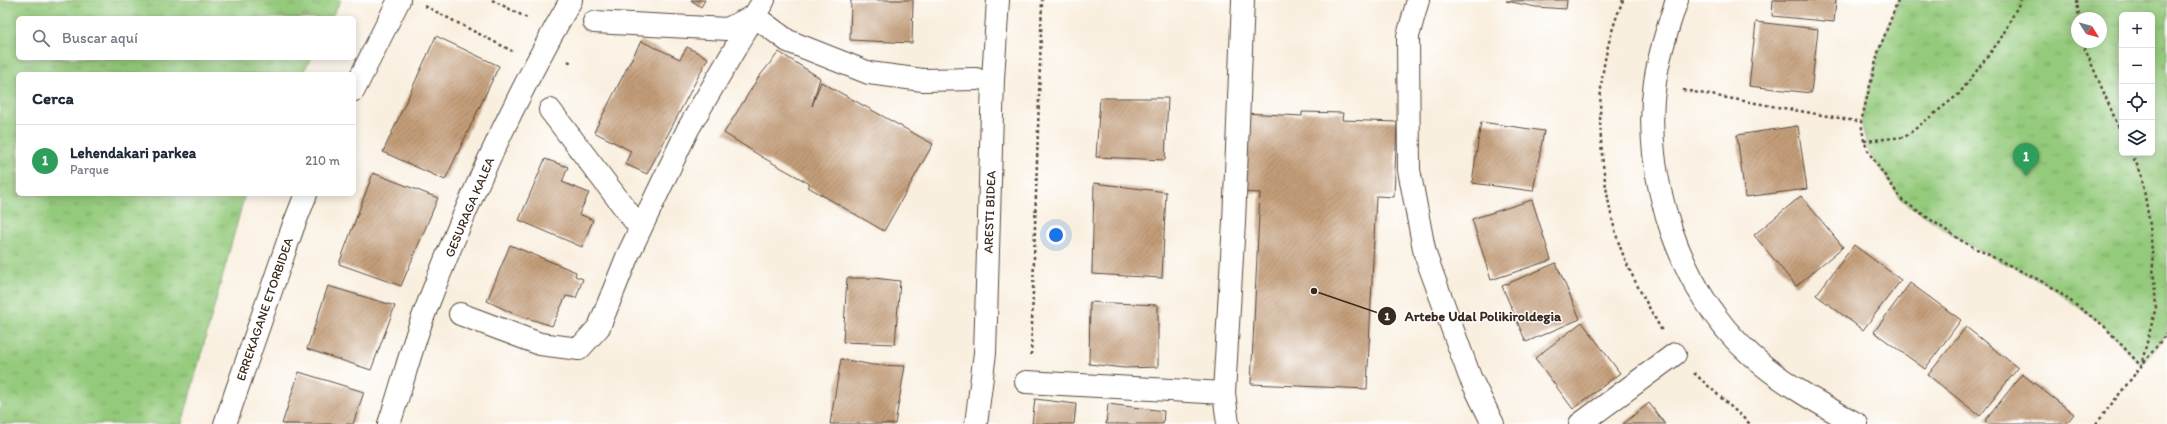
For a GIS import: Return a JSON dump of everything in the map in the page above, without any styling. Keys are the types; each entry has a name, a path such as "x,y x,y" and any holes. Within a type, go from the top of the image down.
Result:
{"street":[{"path":"356,86 399,0"},
{"name":"GESURAGA KALEA","path":"390,424 423,319 474,191 544,48 571,0"},
{"name":"ARESTI BIDEA","path":"976,424 985,353 993,79 998,0"},
{"path":"1228,424 1224,393 1234,222 1243,0"},
{"path":"1418,0 1408,36 1409,170 1425,254 1470,377 1493,424"},
{"path":"1677,0 1660,54 1654,83 1652,139 1659,179 1671,230 1689,276 1715,318 1750,355 1808,397 1857,424"},
{"path":"594,22 727,29 759,8"},
{"path":"759,8 788,41 869,73 922,80 976,80"},
{"path":"460,314 540,344 579,349 599,327 627,256 688,128 759,8"},
{"path":"550,110 640,228"},
{"name":"ERREKAGANE ETORBIDEA","path":"225,424 305,196"},
{"path":"1580,424 1675,354"},
{"path":"1026,382 1224,393"}],"path":[{"path":"492,0 531,20"},
{"path":"1026,382 1031,354 1042,0"},
{"path":"1623,0 1617,14 1602,79 1601,142 1606,185 1622,251 1640,292 1675,354 1715,395 1750,424"},
{"path":"1898,0 1878,52 1861,122 1864,142 1869,153 1902,200 1965,243 2049,285 2104,326 2141,366"},
{"path":"1864,142 1905,137 1959,94 2000,40 2021,0"},
{"path":"2077,0 2078,12"},
{"path":"421,4 513,52"},
{"path":"2085,48 2119,129"},
{"path":"1676,89 1861,122"},
{"path":"2132,156 2141,173 2150,225 2156,307 2141,366"},
{"path":"2096,424 2167,333"}],"green space":[{"path":"0,0 341,0 332,16 16,16 16,60 310,60 303,72 16,72 16,196 244,196 182,424 0,424"},
{"path":"1898,0 2167,0 2167,334 2141,366 2104,326 2049,285 1965,243 1902,200 1869,153 1861,122 1878,53"}],"building":[{"path":"691,0 705,0 701,7"},
{"path":"851,0 913,0 912,43 850,40"},
{"path":"1567,0 1566,9 1536,7 1506,1"},
{"path":"1773,0 1836,0 1834,22 1772,16"},
{"path":"1756,22 1818,29 1811,93 1749,86"},
{"path":"436,36 499,66 445,180 383,152"},
{"path":"641,41 680,59 687,47 708,58 647,174 625,164 631,151 594,132"},
{"path":"779,52 820,78 812,106 821,82 933,144 884,231 808,187 810,184 762,157 724,133 758,78"},
{"path":"1100,98 1168,98 1165,160 1096,157"},
{"path":"1302,112 1343,113 1342,120 1397,122 1394,197 1376,196 1367,389 1251,384 1260,193 1241,192 1244,113 1302,116"},
{"path":"1481,122 1544,131 1533,191 1472,183"},
{"path":"1798,126 1807,189 1745,197 1737,135"},
{"path":"545,159 568,167 562,182 589,193 579,214 593,220 582,247 519,220"},
{"path":"373,173 438,198 401,286 339,264"},
{"path":"1094,183 1166,192 1162,278 1092,274"},
{"path":"1801,196 1843,247 1796,286 1754,235"},
{"path":"1532,200 1551,260 1491,280 1472,219"},
{"path":"510,245 576,272 575,276 583,279 576,298 566,296 552,326 512,313 487,301"},
{"path":"1854,245 1901,280 1863,330 1816,295"},
{"path":"1556,263 1580,319 1526,342 1502,286"},
{"path":"847,278 874,278 900,281 895,344 843,342"},
{"path":"1910,283 1961,320 1925,369 1874,332"},
{"path":"328,286 395,306 371,370 307,349"},
{"path":"1090,302 1158,305 1158,367 1124,368 1089,364"},
{"path":"1582,322 1620,373 1573,409 1535,358"},
{"path":"1966,327 2018,368 1980,416 1928,375"},
{"path":"841,359 873,365 905,366 895,424 830,424"},
{"path":"299,372 364,392 353,424 282,424"},
{"path":"2022,374 2074,414 2066,424 1989,424 1985,421"},
{"path":"1035,399 1076,404 1074,424 1032,424"},
{"path":"1649,403 1665,424 1623,424"},
{"path":"1108,404 1164,411 1163,424 1106,424"}],"place":[{"name":"Lehendakari parkea","path":"2026,176"},
{"name":"Artebe Udal Polikiroldegia","path":"1314,291"}]}
